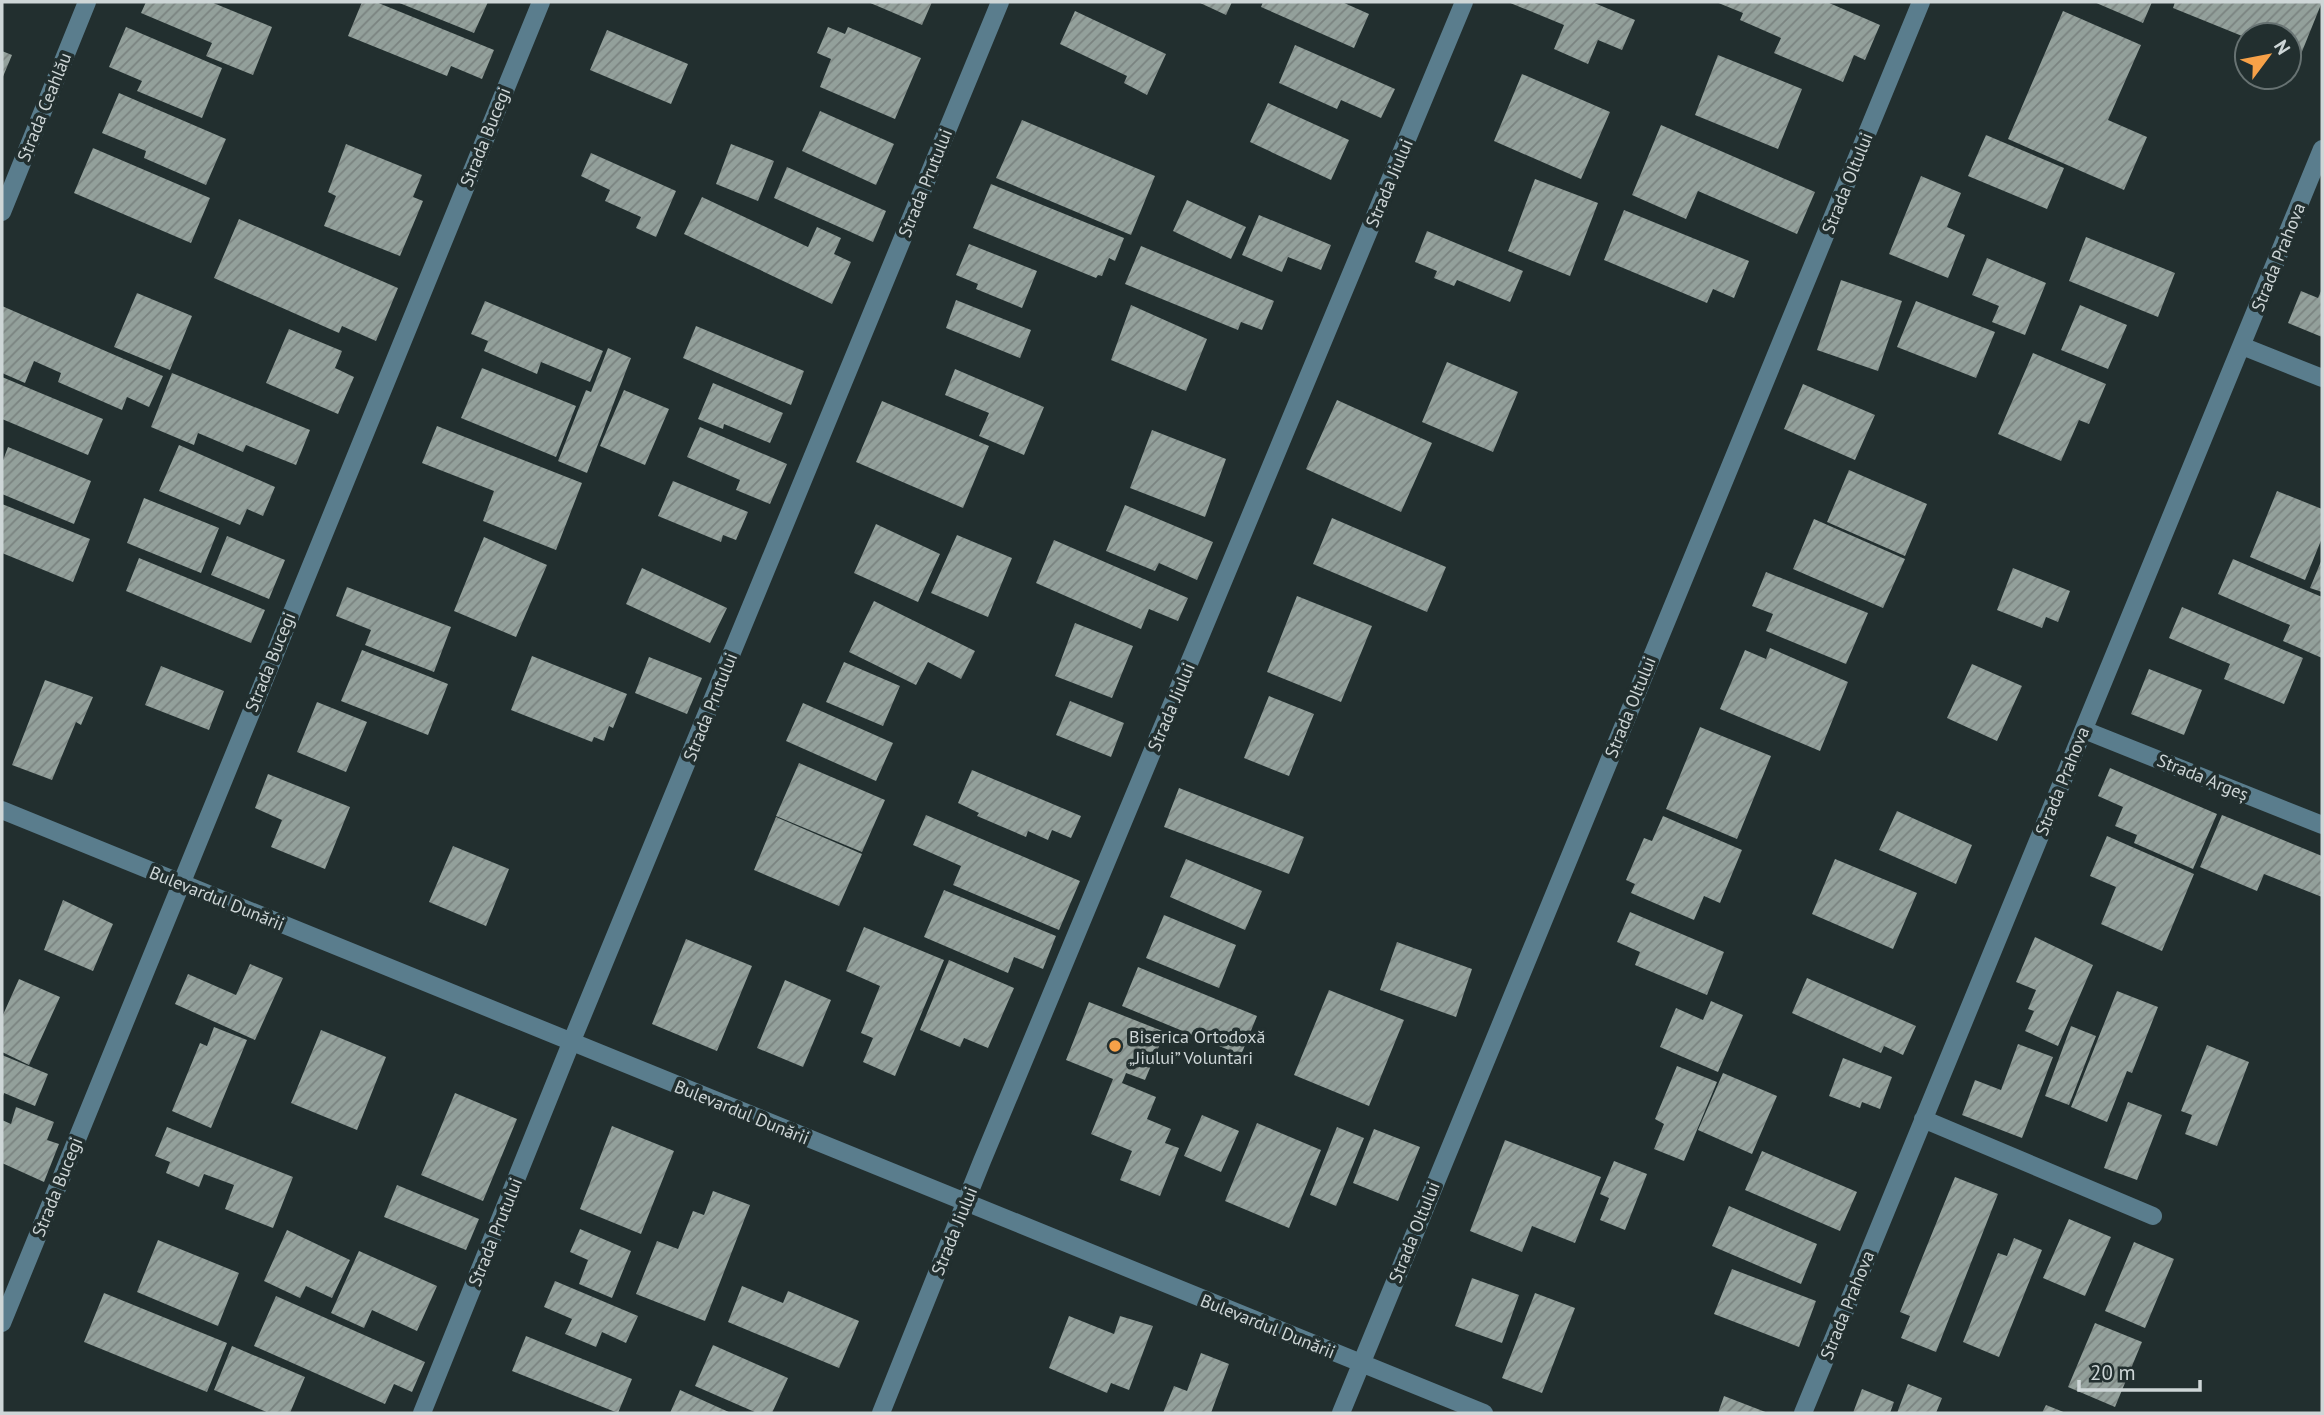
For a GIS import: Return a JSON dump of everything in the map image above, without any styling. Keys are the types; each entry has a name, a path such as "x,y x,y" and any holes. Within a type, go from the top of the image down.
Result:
{"street":[{"name":"Strada Ceahlău","path":"2,212 86,2"},
{"name":"Strada Bucegi","path":"2,1323 541,2"},
{"name":"Strada Prutului","path":"422,1413 571,1043 1000,2"},
{"name":"Strada Jiului","path":"881,1413 965,1203 1464,2"},
{"name":"Strada Oltului","path":"1340,1413 1921,2"},
{"name":"Strada Prahova","path":"1803,1413 2322,149"},
{"path":"2242,346 2322,378"},
{"name":"Strada Argeș","path":"2084,730 2322,825"},
{"name":"Bulevardul Dunării","path":"2,810 1483,1413"},
{"path":"1923,1119 2153,1216"}],"building":[{"path":"146,2 211,2 272,27 253,75 206,56 212,43 141,13"},
{"path":"362,2 376,2 494,50 482,79 451,66 447,76 348,36"},
{"path":"397,2 488,2 474,33"},
{"path":"868,2 932,2 922,25"},
{"path":"1198,2 1232,2 1226,15"},
{"path":"1263,2 1342,2 1369,14 1354,48 1261,7"},
{"path":"1508,2 1592,2 1635,20 1622,50 1598,40 1588,64 1554,49 1564,25"},
{"path":"1716,2 1827,2 1880,25 1865,60 1854,55 1843,82 1774,53 1781,38 1740,20 1743,13"},
{"path":"2094,2 2152,2 2143,23"},
{"path":"2175,2 2322,2 2303,49 2303,21 2233,21 2233,32 2173,8"},
{"path":"1075,11 1166,54 1147,95 1124,83 1127,76 1060,44"},
{"path":"2063,11 2141,45 2108,120 2147,137 2124,190 2008,139"},
{"path":"126,27 222,68 202,118 137,91 142,81 109,67"},
{"path":"828,27 845,34 848,27 921,58 895,119 820,87 831,59 817,53"},
{"path":"607,30 688,64 671,104 590,70"},
{"path":"1295,45 1395,89 1381,118 1341,100 1337,109 1279,83"},
{"path":"2,51 12,55 2,79"},
{"path":"1718,55 1802,89 1778,149 1695,115"},
{"path":"1522,74 1610,112 1581,179 1494,141"},
{"path":"119,93 226,139 206,185 144,158 146,151 102,133"},
{"path":"1268,103 1349,140 1331,180 1250,142"},
{"path":"820,111 894,144 876,185 802,151"},
{"path":"1022,120 1155,176 1131,235 996,178"},
{"path":"1661,125 1815,192 1797,234 1698,191 1686,219 1632,195"},
{"path":"1986,135 2064,168 2047,209 1968,176"},
{"path":"346,144 422,175 413,197 423,201 400,256 324,226 336,196 328,192"},
{"path":"731,144 774,161 758,201 716,184"},
{"path":"93,148 210,198 191,243 74,193"},
{"path":"591,153 676,191 656,237 636,228 641,217 605,201 610,190 581,176"},
{"path":"787,167 886,211 873,242 774,198"},
{"path":"1921,176 1961,193 1947,227 1965,235 1948,278 1889,254"},
{"path":"1535,179 1598,203 1570,276 1508,251"},
{"path":"991,184 1124,238 1115,261 1109,258 1102,276 1098,275 1096,278 973,228"},
{"path":"702,197 808,247 817,227 841,238 834,254 851,262 832,304 684,234"},
{"path":"1187,200 1246,227 1231,259 1173,231"},
{"path":"1624,210 1749,261 1734,298 1713,289 1707,303 1604,260"},
{"path":"1259,215 1331,245 1321,270 1288,257 1282,272 1242,255"},
{"path":"239,219 398,288 376,341 342,326 339,333 214,278"},
{"path":"1427,231 1523,271 1510,302 1457,280 1454,286 1434,278 1437,271 1415,262"},
{"path":"2086,237 2175,273 2158,317 2069,281"},
{"path":"969,244 1037,271 1022,308 976,289 978,284 956,275"},
{"path":"1141,246 1274,301 1262,330 1241,322 1238,330 1125,284"},
{"path":"1987,258 2046,283 2025,335 1992,322 1999,306 1972,295"},
{"path":"1841,280 1902,301 1878,371 1817,350"},
{"path":"2322,289 2322,337 2288,323 2301,291 2318,298"},
{"path":"137,293 192,316 170,370 114,347"},
{"path":"956,300 1031,330 1020,358 946,328"},
{"path":"485,301 603,351 590,382 541,362 537,374 484,351 488,341 471,334"},
{"path":"1916,301 1995,332 1976,378 1897,347"},
{"path":"1131,305 1207,339 1186,391 1111,360"},
{"path":"2080,305 2127,325 2108,369 2061,350"},
{"path":"2,306 163,376 149,407 127,397 122,410 58,382 61,373 34,361 25,383 2,373"},
{"path":"696,326 804,371 791,405 683,358"},
{"path":"289,329 342,351 335,368 354,377 338,414 266,383"},
{"path":"608,348 631,358 587,473 558,461 586,390 591,392"},
{"path":"2033,353 2106,384 2089,424 2079,420 2061,461 1998,434"},
{"path":"1447,362 1518,392 1493,452 1422,422"},
{"path":"482,368 576,406 556,457 461,418"},
{"path":"955,369 1044,407 1024,455 979,436 989,413 945,395"},
{"path":"172,373 310,430 296,465 246,445 243,452 198,433 194,445 151,427"},
{"path":"2,377 103,419 88,455 2,419"},
{"path":"713,383 783,413 770,443 724,424 723,429 698,419"},
{"path":"1803,384 1875,415 1855,460 1784,429"},
{"path":"624,390 669,409 645,465 600,446"},
{"path":"1337,400 1432,443 1401,512 1306,469"},
{"path":"882,401 989,446 963,508 856,462"},
{"path":"437,426 582,483 556,550 483,521 494,491 422,463"},
{"path":"700,427 787,464 770,504 736,490 740,480 687,457"},
{"path":"1152,430 1226,459 1205,517 1130,488"},
{"path":"179,445 275,487 263,516 247,509 240,525 159,491"},
{"path":"8,447 91,481 74,524 2,494 2,463"},
{"path":"1849,470 1927,504 1905,556 1827,522"},
{"path":"673,481 748,512 736,540 723,535 721,542 658,516"},
{"path":"2277,491 2322,509 2322,538 2305,580 2250,557"},
{"path":"144,498 219,528 201,573 127,543"},
{"path":"2,504 90,539 73,582 2,553"},
{"path":"1125,505 1213,542 1197,580 1159,563 1155,571 1106,551"},
{"path":"1332,518 1446,567 1427,612 1313,564"},
{"path":"1814,519 1905,559 1883,608 1793,569"},
{"path":"876,524 940,554 918,602 854,573"},
{"path":"957,535 1012,558 988,617 931,593"},
{"path":"227,536 285,560 269,599 211,575"},
{"path":"484,537 547,565 516,637 454,611"},
{"path":"1054,540 1188,598 1178,621 1149,609 1141,629 1036,583"},
{"path":"139,558 265,610 251,643 126,591"},
{"path":"2233,559 2322,597 2322,658 2283,641 2290,625 2218,594"},
{"path":"2322,559 2322,592 2310,588"},
{"path":"642,568 727,608 710,643 626,604"},
{"path":"2013,568 2070,591 2058,622 2046,617 2042,628 1997,610"},
{"path":"1766,572 1868,613 1846,664 1766,631 1773,614 1752,606"},
{"path":"347,587 451,627 434,672 365,645 371,630 336,616"},
{"path":"1297,596 1372,626 1341,702 1267,672"},
{"path":"874,601 975,651 961,679 928,662 916,685 849,652"},
{"path":"2182,607 2303,658 2284,704 2224,679 2230,664 2169,638"},
{"path":"1075,623 1133,646 1112,698 1055,676"},
{"path":"1770,648 1848,682 1820,751 1720,709 1745,650 1766,659"},
{"path":"362,650 448,684 428,735 341,701"},
{"path":"532,656 627,694 613,728 609,726 604,741 594,737 592,742 511,710"},
{"path":"649,657 702,678 687,714 635,693"},
{"path":"844,662 900,686 883,726 826,702"},
{"path":"1972,664 2022,686 1997,741 1947,718"},
{"path":"161,666 224,691 209,730 145,705"},
{"path":"2149,669 2202,690 2184,735 2131,714"},
{"path":"45,680 93,697 81,725 76,722 52,780 12,765"},
{"path":"1269,696 1314,714 1289,776 1244,758"},
{"path":"1070,701 1124,723 1111,757 1056,735"},
{"path":"317,702 367,722 346,772 297,752"},
{"path":"803,703 893,743 876,781 786,741"},
{"path":"1700,727 1771,756 1737,839 1666,809"},
{"path":"799,763 885,800 862,852 776,816"},
{"path":"2110,768 2217,814 2193,869 2134,843 2137,835 2115,826 2123,807 2098,796"},
{"path":"972,770 1081,816 1071,838 1052,830 1048,840 1028,831 1026,837 977,816 979,813 958,803"},
{"path":"268,774 350,807 325,869 271,847 282,820 255,808"},
{"path":"1179,788 1304,837 1289,874 1164,827"},
{"path":"1897,811 1972,845 1956,884 1879,850"},
{"path":"926,815 1080,881 1059,930 953,885 961,866 913,845"},
{"path":"2222,815 2322,856 2322,897 2264,874 2257,891 2200,867"},
{"path":"1663,816 1742,850 1720,903 1704,896 1694,920 1631,893 1635,884 1626,880 1644,838 1652,841"},
{"path":"776,817 862,854 839,906 754,870"},
{"path":"2107,836 2194,874 2162,951 2101,924 2116,887 2090,876"},
{"path":"453,846 509,869 486,926 429,902"},
{"path":"1186,859 1262,891 1245,930 1170,897"},
{"path":"1835,859 1917,893 1893,949 1812,914"},
{"path":"944,890 1056,936 1043,969 1014,957 1008,973 924,937"},
{"path":"63,900 113,924 93,971 44,950"},
{"path":"1630,912 1724,952 1707,995 1635,965 1640,952 1617,942"},
{"path":"1164,915 1236,945 1219,988 1146,958"},
{"path":"864,927 944,960 895,1076 863,1062 873,1038 861,1033 880,986 846,971"},
{"path":"2035,937 2093,965 2058,1046 2025,1031 2034,1011 2028,1009 2036,990 2016,982"},
{"path":"686,939 752,966 717,1051 652,1024"},
{"path":"1397,942 1472,969 1456,1017 1380,990"},
{"path":"949,960 1014,988 988,1048 964,1038 960,1047 920,1030"},
{"path":"250,964 283,978 255,1040 175,1004 188,974 236,995"},
{"path":"1138,967 1257,1016 1241,1055 1122,1006"},
{"path":"1807,978 1916,1026 1903,1055 1884,1046 1881,1053 1792,1013"},
{"path":"19,979 60,997 29,1065 2,1052 2,1017"},
{"path":"785,980 831,1000 803,1067 757,1048"},
{"path":"1329,990 1404,1020 1369,1106 1294,1075"},
{"path":"2117,991 2158,1007 2132,1073 2127,1071 2107,1122 2071,1107"},
{"path":"1711,1001 1743,1015 1718,1072 1660,1047 1676,1008 1703,1020"},
{"path":"1089,1002 1165,1032 1145,1080 1126,1073 1122,1083 1156,1097 1147,1119 1171,1129 1165,1143 1179,1148 1160,1196 1120,1180 1132,1151 1091,1134 1113,1079 1066,1060"},
{"path":"2071,1026 2096,1036 2069,1105 2045,1096"},
{"path":"214,1027 247,1040 211,1128 172,1111 200,1043 207,1046"},
{"path":"321,1030 386,1057 357,1130 291,1103"},
{"path":"2018,1044 2053,1057 2022,1138 1962,1115 1975,1080 2001,1090"},
{"path":"2207,1045 2249,1062 2217,1146 2185,1134 2192,1115 2181,1111"},
{"path":"2,1055 48,1074 35,1106 4,1093 2,1099"},
{"path":"1843,1058 1892,1077 1880,1109 1862,1102 1860,1108 1829,1096"},
{"path":"1677,1066 1717,1082 1684,1161 1654,1149 1664,1124 1655,1119"},
{"path":"1723,1073 1777,1096 1752,1154 1698,1130"},
{"path":"455,1093 517,1119 483,1201 421,1175"},
{"path":"2128,1102 2162,1115 2137,1180 2104,1168"},
{"path":"16,1107 54,1122 47,1140 59,1144 44,1182 2,1163 2,1120 11,1124"},
{"path":"1202,1115 1239,1131 1221,1172 1184,1156"},
{"path":"1257,1123 1321,1150 1289,1228 1225,1201"},
{"path":"612,1126 674,1151 641,1234 580,1209"},
{"path":"167,1127 293,1177 273,1228 225,1209 234,1185 204,1174 199,1187 166,1173 170,1162 155,1156"},
{"path":"1337,1127 1364,1138 1336,1206 1310,1195"},
{"path":"1374,1129 1420,1147 1398,1201 1353,1183"},
{"path":"1505,1140 1601,1177 1575,1243 1532,1226 1522,1252 1470,1231"},
{"path":"1762,1151 1857,1192 1840,1231 1745,1190"},
{"path":"1614,1161 1647,1174 1625,1230 1600,1220 1609,1198 1600,1194"},
{"path":"1955,1177 1998,1194 1936,1352 1901,1338 1910,1316 1900,1312"},
{"path":"397,1185 479,1219 466,1250 384,1217"},
{"path":"713,1191 750,1205 705,1321 636,1294 657,1241 678,1249 693,1211 704,1215"},
{"path":"1729,1206 1817,1244 1801,1284 1712,1246"},
{"path":"2069,1219 2111,1237 2085,1296 2043,1278"},
{"path":"580,1229 631,1251 612,1298 579,1284 588,1260 570,1252"},
{"path":"287,1230 350,1260 332,1298 306,1286 300,1298 264,1281"},
{"path":"2014,1238 2042,1250 1999,1357 1963,1342 1998,1253 2007,1256"},
{"path":"158,1240 239,1273 218,1326 137,1292"},
{"path":"2134,1242 2174,1259 2145,1328 2105,1311"},
{"path":"359,1251 437,1286 417,1331 372,1310 364,1328 331,1313"},
{"path":"1732,1269 1816,1301 1799,1347 1714,1314"},
{"path":"1472,1278 1519,1295 1502,1343 1455,1326"},
{"path":"555,1281 638,1316 626,1343 602,1332 596,1347 565,1334 572,1319 544,1307"},
{"path":"742,1286 783,1303 788,1291 859,1321 839,1368 728,1322"},
{"path":"104,1293 227,1343 207,1392 84,1342"},
{"path":"1535,1293 1575,1308 1542,1393 1502,1378"},
{"path":"276,1296 425,1362 412,1392 394,1384 385,1404 254,1346"},
{"path":"1069,1316 1114,1334 1120,1316 1153,1326 1129,1390 1111,1383 1107,1393 1049,1368"},
{"path":"2095,1323 2142,1342 2115,1407 2068,1387"},
{"path":"526,1336 632,1379 618,1413 512,1371"},
{"path":"713,1345 788,1378 772,1413 757,1413 695,1386"},
{"path":"232,1346 305,1377 290,1413 269,1413 214,1390"},
{"path":"1201,1353 1229,1364 1211,1413 1163,1413 1174,1386 1187,1391"},
{"path":"1908,1384 1942,1398 1936,1413 1897,1413"},
{"path":"1862,1389 1894,1402 1890,1413 1853,1413"},
{"path":"680,1390 731,1413 670,1413"},
{"path":"1724,1396 1768,1413 1718,1413"},
{"path":"2046,1405 2066,1413 2042,1413"}],"place":[{"name":"Biserica Ortodoxă „Jiului” Voluntari","path":"1115,1046"}]}
